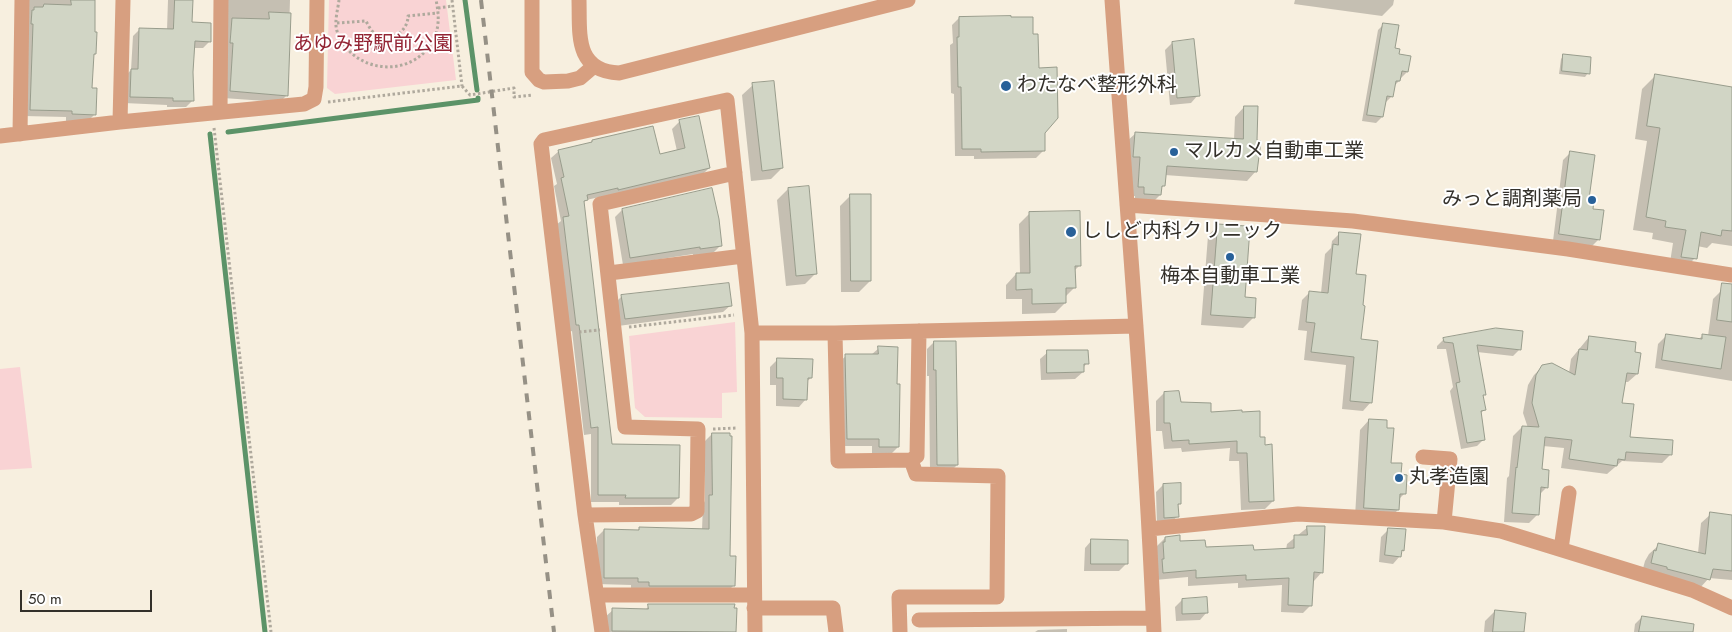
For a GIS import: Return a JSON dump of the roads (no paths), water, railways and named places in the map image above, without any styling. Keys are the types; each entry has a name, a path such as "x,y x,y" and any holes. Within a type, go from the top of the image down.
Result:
{"street":[{"path":"20,134 22,0"},
{"path":"120,122 123,0"},
{"path":"216,112 221,0"},
{"path":"0,136 304,104 314,99 316,87 317,0"},
{"path":"532,0 532,72 535,77 544,82 568,81 580,78 594,66"},
{"path":"579,0 580,39 585,56 594,66 605,72 619,73 908,0"},
{"path":"919,620 1153,625 1149,528 1136,326 1112,0"},
{"path":"602,632 585,515 541,144 544,140 727,100 752,333 755,632"},
{"path":"585,515 691,514 697,511 698,428 625,427 600,204 735,173"},
{"path":"1127,205 1353,221 1568,249 1732,276"},
{"path":"609,273 743,256"},
{"path":"752,333 835,333 1136,326"},
{"path":"835,333 838,461 911,460 917,456 919,331"},
{"path":"1423,456 1450,459 1444,522"},
{"path":"900,632 899,597 997,597 998,476 916,474 911,460"},
{"path":"1562,549 1569,493"},
{"path":"1149,528 1298,514 1444,522 1501,531 1562,549 1692,590 1732,608"},
{"path":"597,594 833,608 836,632"}],"waterway":[{"path":"465,0 477,90"},
{"path":"228,132 478,100 478,98"},
{"path":"210,134 265,632"}],"railway":[{"path":"481,0 554,632"}],"place":[{"name":"わたなべ整形外科","path":"1006,86"},
{"name":"マルカメ自動車工業","path":"1174,152"},
{"name":"みっと調剤薬局","path":"1592,200"},
{"name":"ししど内科クリニック","path":"1071,232"},
{"name":"梅本自動車工業","path":"1230,257"},
{"name":"丸孝造園","path":"1399,478"}],"park label":[{"name":"あゆみ野駅前公園","path":"373,45"}]}
